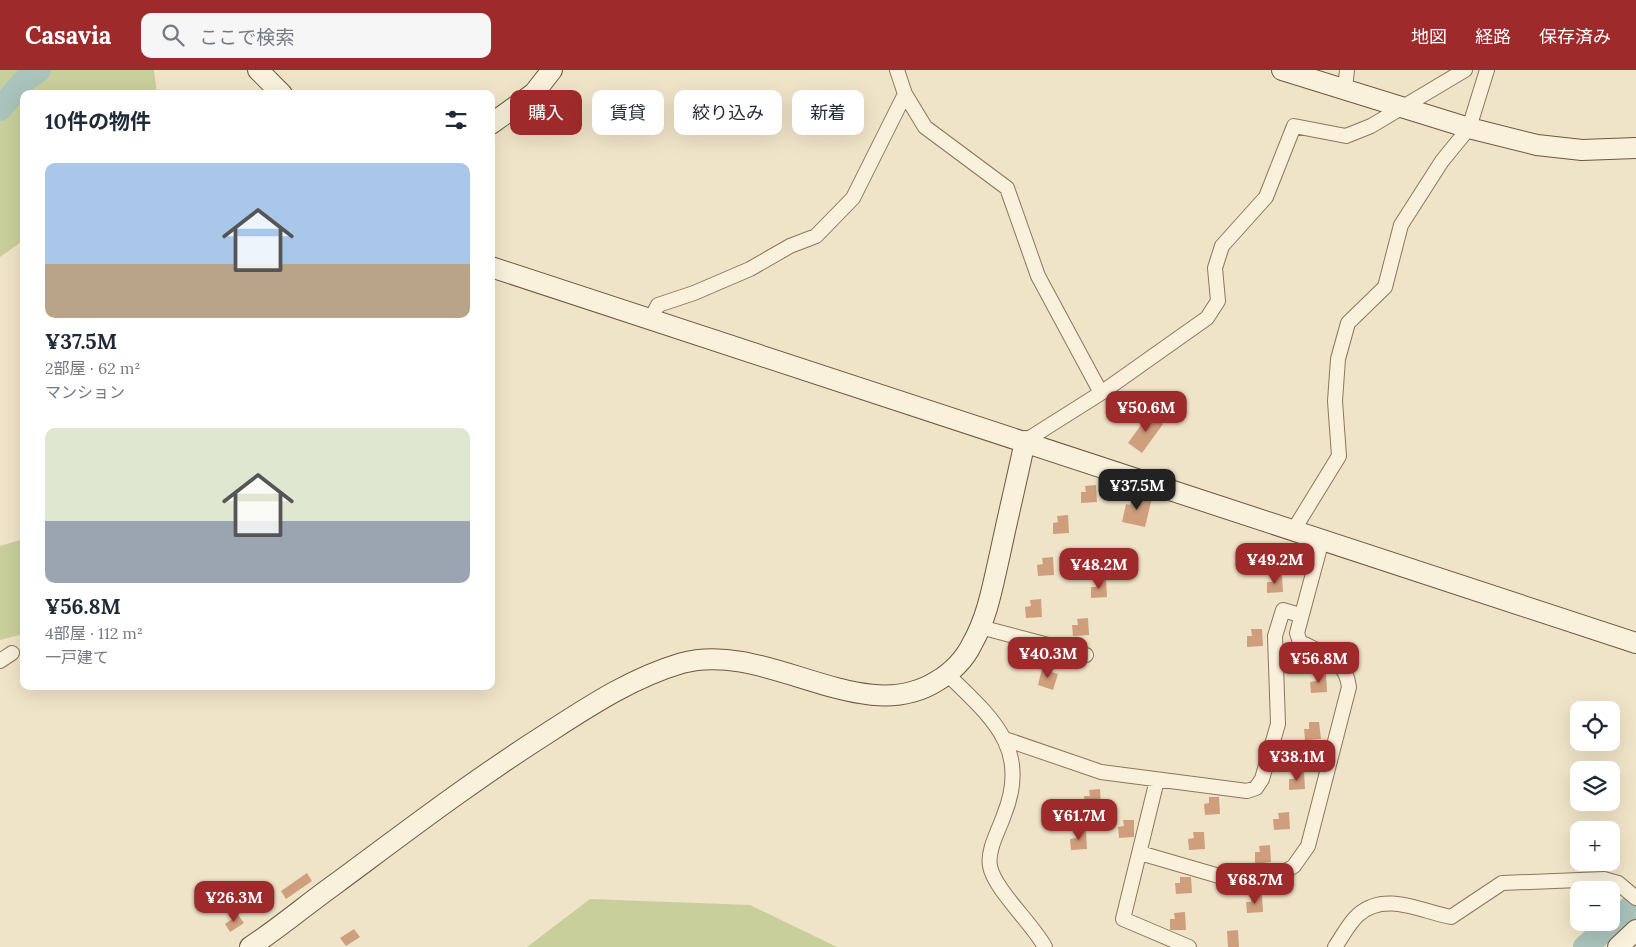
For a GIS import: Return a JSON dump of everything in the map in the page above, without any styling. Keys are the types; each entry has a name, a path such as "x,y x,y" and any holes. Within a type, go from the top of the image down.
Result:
{"street":[{"path":"258,70 278,90"},
{"path":"495,121 534,94 552,70"},
{"path":"897,70 905,94 925,127 1007,188 1038,276 1101,394"},
{"path":"1282,70 1346,79 1404,107 1469,128 1537,145 1582,150 1636,148"},
{"path":"250,947 480,776 606,695 652,673 686,662 714,658 738,660 873,696 896,695 918,690 936,682 956,666 972,645 987,611 1025,441 1101,394 1207,318 1218,301 1215,268 1222,246 1266,197 1294,126 1346,136 1371,126 1464,70"},
{"path":"1293,531 1339,456 1335,401 1338,359 1348,323 1385,287 1401,225 1442,161 1469,128 1487,70"},
{"path":"651,318 658,305 694,293 750,269 790,246 816,236 853,198 905,94"},
{"path":"495,268 1636,643"},
{"path":"1140,853 1226,878 1252,883 1276,877 1294,866 1308,846 1349,687 1348,676 1342,666 1335,659 1300,642 1296,633 1322,540"},
{"path":"1005,739 1101,772 1248,791 1256,788 1262,779 1278,724 1275,636 1284,610 1300,615"},
{"path":"980,627 1086,655"},
{"path":"0,661 12,653"},
{"path":"946,674 985,712 1005,739 1011,753 1014,778 1009,804 993,845 989,866 997,883 1037,932 1045,947"},
{"path":"1157,780 1123,919 1189,947"},
{"path":"1335,947 1357,915 1375,903 1391,902 1451,917 1502,882 1604,879 1618,883 1634,896"},
{"path":"1618,947 1636,930"}],"green space":[{"path":"0,70 154,70 156,90 20,90 20,243 0,257"},
{"path":"20,540 20,635 0,640 0,546"},
{"path":"590,899 750,905 837,947 527,947"}],"building":[{"path":"1149,414 1163,424 1142,453 1128,443"},
{"path":"1096,485 1097,502 1081,503 1081,492 1086,492 1085,486"},
{"path":"1133,493 1152,498 1145,527 1122,522 1126,504 1130,505"},
{"path":"1068,515 1069,533 1053,534 1053,523 1058,522 1057,516"},
{"path":"1053,557 1054,575 1038,576 1037,565 1043,564 1042,558"},
{"path":"1282,575 1283,592 1267,593 1267,582 1272,582 1271,576"},
{"path":"1106,580 1107,597 1091,598 1091,587 1096,587 1096,581"},
{"path":"1041,599 1042,617 1026,618 1025,607 1031,606 1030,600"},
{"path":"1088,618 1089,635 1073,636 1072,625 1078,625 1077,619"},
{"path":"1251,629 1262,629 1263,646 1247,647 1247,636 1252,636"},
{"path":"1042,669 1058,674 1053,690 1038,685"},
{"path":"1326,674 1327,692 1311,693 1310,682 1316,681 1315,675"},
{"path":"1309,722 1319,722 1321,739 1305,740 1304,729 1309,729"},
{"path":"1304,772 1305,789 1289,790 1289,779 1294,779 1293,773"},
{"path":"1100,789 1101,806 1085,807 1084,796 1090,796 1089,790"},
{"path":"1209,797 1219,797 1220,814 1205,815 1204,804 1209,803"},
{"path":"1289,812 1290,829 1274,830 1273,819 1279,819 1278,813"},
{"path":"1123,820 1134,820 1134,837 1119,838 1118,827 1124,826"},
{"path":"1086,831 1087,849 1071,850 1070,839 1076,838 1075,832"},
{"path":"1193,832 1204,832 1205,849 1189,850 1188,839 1194,838"},
{"path":"1270,845 1271,862 1255,864 1255,852 1260,852 1259,846"},
{"path":"307,873 312,881 286,899 281,891"},
{"path":"1180,877 1191,877 1192,893 1176,894 1175,883 1180,883"},
{"path":"1262,895 1263,912 1247,913 1246,902 1251,902 1251,896"},
{"path":"1185,912 1186,930 1170,930 1170,919 1175,919 1174,913"},
{"path":"238,915 244,923 230,932 225,924"},
{"path":"354,929 360,937 346,946 340,938"},
{"path":"1238,930 1239,947 1228,947 1227,931"}],"waterway":[{"path":"0,109 25,80 39,70"},
{"path":"1585,947 1636,903"}]}
